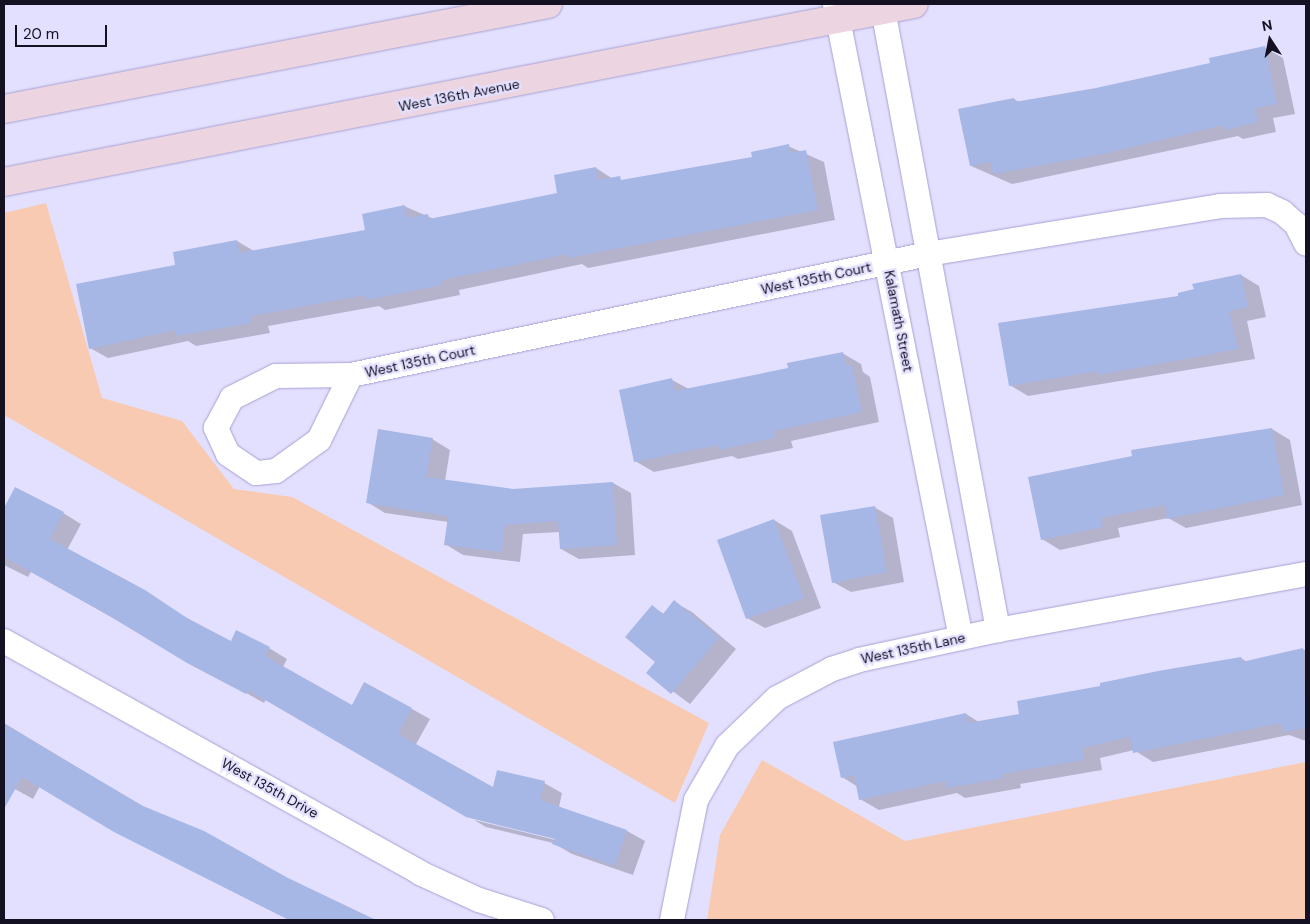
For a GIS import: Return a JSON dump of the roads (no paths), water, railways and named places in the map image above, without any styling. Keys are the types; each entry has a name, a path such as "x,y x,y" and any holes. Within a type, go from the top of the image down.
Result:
{"main road":[{"path":"4,109 548,4"},
{"name":"West 136th Avenue","path":"4,182 836,11 914,4"}],"street":[{"path":"882,7 998,630"},
{"name":"Kalamath Street","path":"836,11 961,638"},
{"name":"West 135th Court","path":"351,375 319,440 276,470 256,473 228,454 216,428 232,398 276,376 351,375 928,254 1220,206 1267,205 1282,212 1296,224 1306,244"},
{"name":"West 135th Lane","path":"672,920 696,800 728,746 751,720 777,698 832,669 859,660 998,630 1306,574"},
{"name":"West 135th Drive","path":"4,641 420,873 479,900 542,920"}]}
